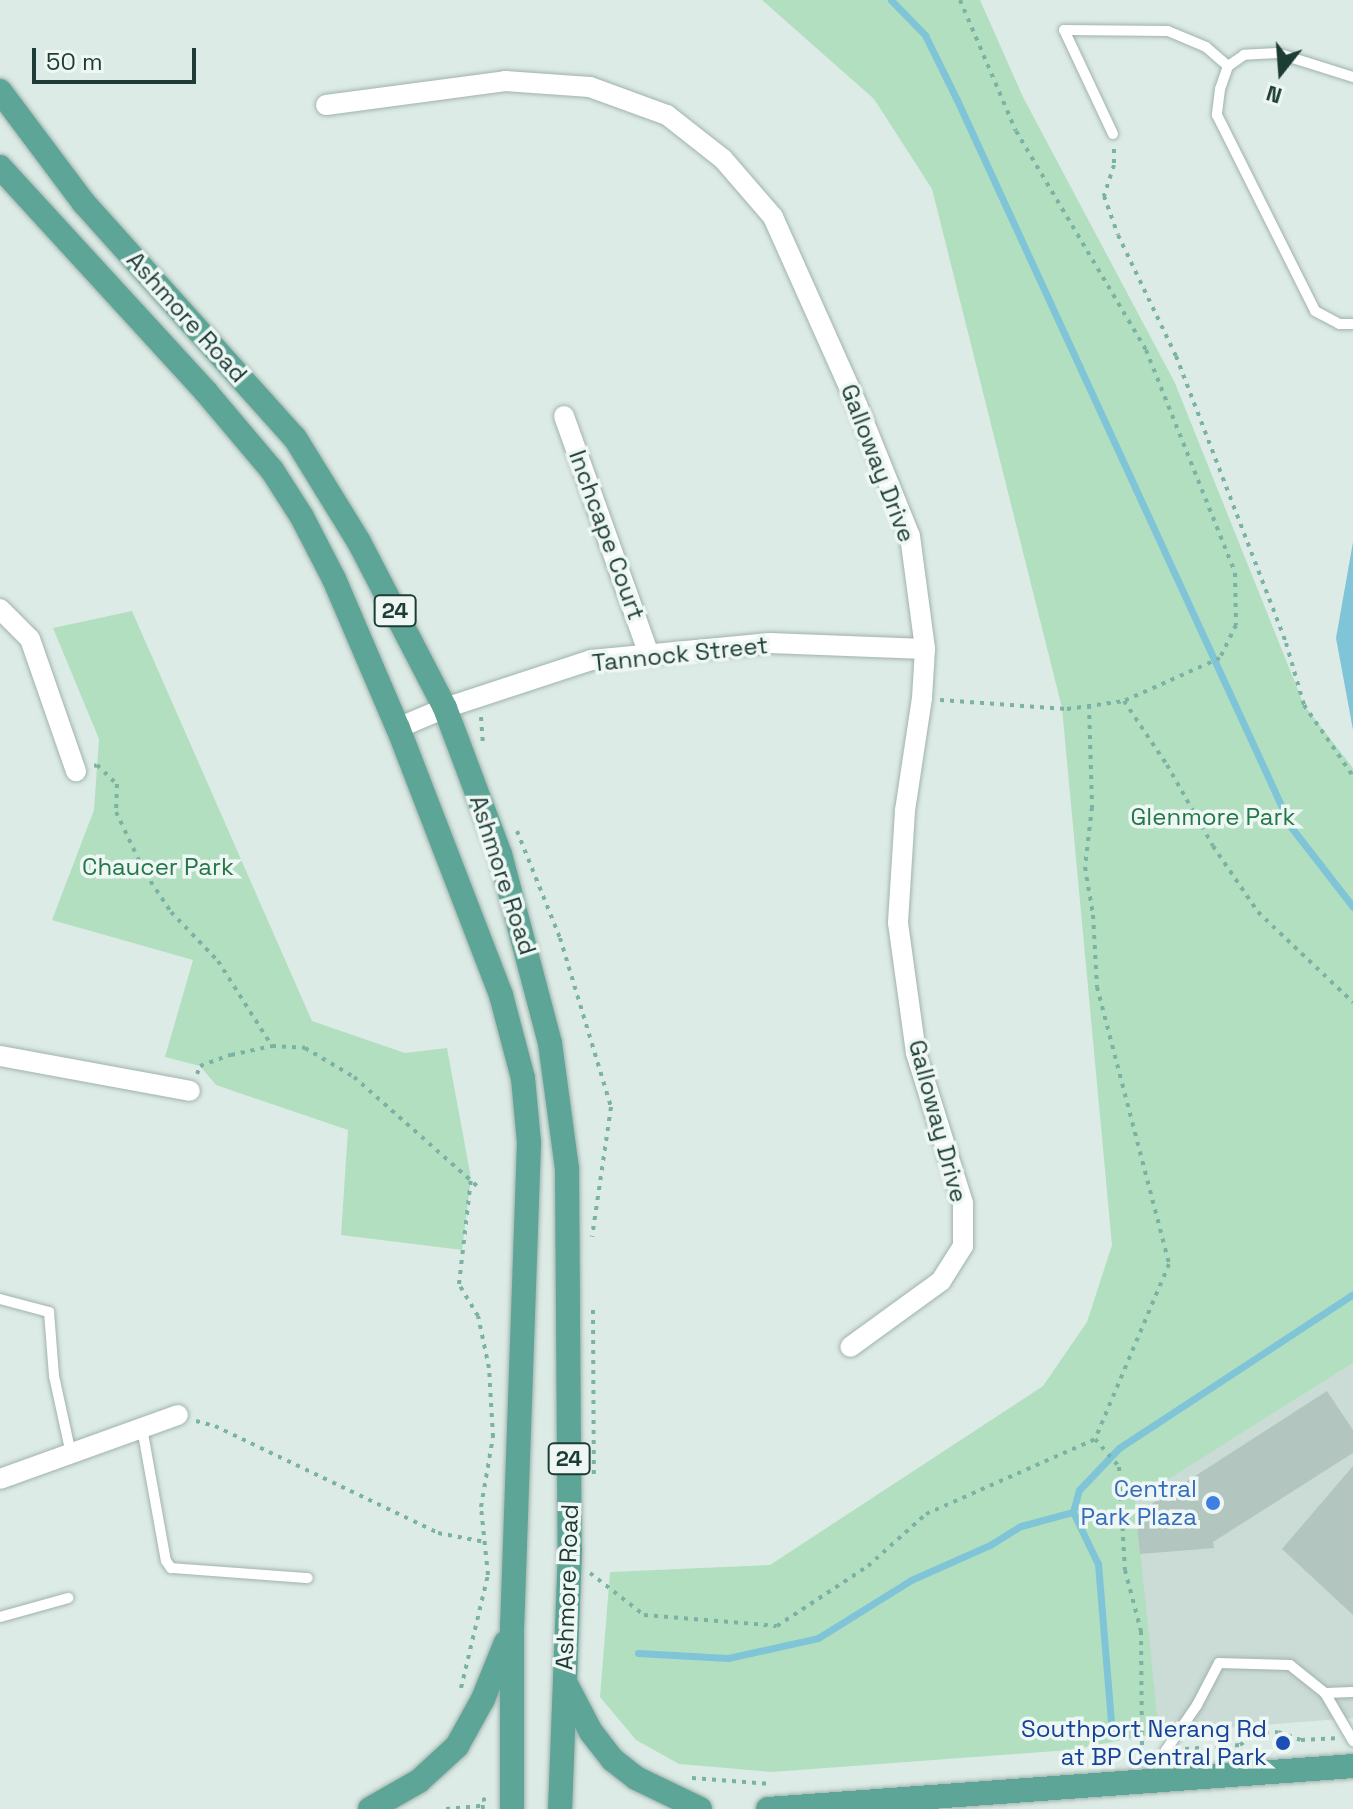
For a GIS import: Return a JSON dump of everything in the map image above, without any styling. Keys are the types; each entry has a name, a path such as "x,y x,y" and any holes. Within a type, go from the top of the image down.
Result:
{"main road":[{"name":"Ashmore Road","path":"0,91 83,202 295,438 359,542 445,708 500,854 550,1043 567,1168 570,1550 560,1809"},
{"name":"Ashmore Road","path":"0,167 272,470 334,579 398,728 501,995 523,1078 529,1143 512,1625 502,1804"},
{"path":"370,1809 419,1781 457,1746 483,1699 512,1625"},
{"path":"564,1680 591,1732 613,1760 636,1778 700,1809"},
{"path":"768,1809 1147,1773 1353,1766"}],"street":[{"name":"Galloway Drive","path":"326,105 505,81 590,87 667,115 723,159 773,217 857,405 910,536 925,649 922,698 905,811 898,923 916,1053 963,1203 963,1246 941,1281 850,1347"},
{"name":"Inchcape Court","path":"564,416 649,655"},
{"path":"0,609 30,639 76,771"},
{"name":"Tannock Street","path":"398,728 445,708 591,660 770,643 925,649"},
{"path":"0,1056 190,1091"},
{"path":"0,1479 178,1415"}],"lane":[{"path":"1113,134 1064,30 1168,31 1206,47 1228,66"},
{"path":"1353,77 1277,53 1244,55 1228,66 1220,89 1217,115 1315,311 1339,324 1353,324"},
{"path":"0,1299 49,1312 54,1376 71,1454"},
{"path":"142,1428 166,1561 171,1568 308,1578"},
{"path":"0,1617 68,1598"},
{"path":"1147,1773 1197,1705 1219,1663 1290,1665 1325,1693 1352,1739"},
{"path":"1325,1693 1353,1692"}],"path":[{"path":"922,698 1067,709 1124,701 1220,658 1236,625 1235,573 1146,350 1016,131 960,0"},
{"path":"1113,134 1114,165 1104,196 1118,235 1176,356 1286,643 1304,705 1353,776"},
{"path":"474,698 484,727 483,749"},
{"path":"1124,701 1167,765 1213,846 1258,912 1353,1002"},
{"path":"583,1581 582,1567 644,1615 777,1626 868,1566 926,1514 1095,1439 1169,1264 1097,987 1093,915 1085,867 1092,807 1089,705"},
{"path":"76,771 97,765 117,784 116,812 145,873 171,912 218,961 272,1046"},
{"path":"515,828 560,938 611,1107 592,1239"},
{"path":"190,1091 200,1066 272,1046 305,1048 354,1077 477,1186"},
{"path":"458,1698 488,1575 481,1507 493,1437 489,1368 478,1316 459,1284 471,1178"},
{"path":"592,1298 593,1481"},
{"path":"178,1415 215,1426 438,1533 485,1542"},
{"path":"1095,1439 1119,1467 1125,1570 1141,1631 1147,1773"},
{"path":"1147,1773 1166,1750 1240,1745 1255,1734 1278,1732 1301,1740 1352,1739"},
{"path":"1126,1759 1147,1773"},
{"path":"688,1778 779,1785"},
{"path":"446,1809 482,1807 482,1800 502,1804"}],"shaded area":[{"path":"1353,1363 1353,1718 1159,1733 1134,1500"}],"green space":[{"name":"Glenmore Park","path":"762,0 980,0 1023,97 1175,383 1304,705 1353,768 1353,1363 1135,1500 1159,1733 1070,1750 772,1772 679,1764 636,1740 600,1697 610,1572 770,1565 1043,1386 1087,1322 1112,1245 1062,708 932,189 874,99"},
{"name":"Chaucer Park","path":"132,611 312,1021 405,1053 447,1048 471,1178 462,1250 341,1235 348,1130 216,1085 200,1066 165,1057 193,960 52,920 94,810 99,739 53,628"}],"water":[{"path":"1353,542 1353,730 1336,638"}],"building":[{"name":"Central Park Plaza","path":"1327,1391 1353,1430 1353,1453 1213,1542 1214,1548 1140,1554 1136,1514"},
{"path":"1353,1466 1353,1615 1282,1549"}],"waterway":[{"path":"891,0 925,35 957,100 1291,827 1353,907"},
{"path":"1112,1734 1098,1564 1073,1512 1079,1490 1119,1448 1353,1294"},
{"path":"638,1653 728,1658 818,1638 911,1580 990,1545 1021,1526 1073,1512"}],"place":[{"name":"Central Park Plaza","path":"1213,1503"},
{"name":"Southport Nerang Rd at BP Central Park","path":"1283,1743"}]}
